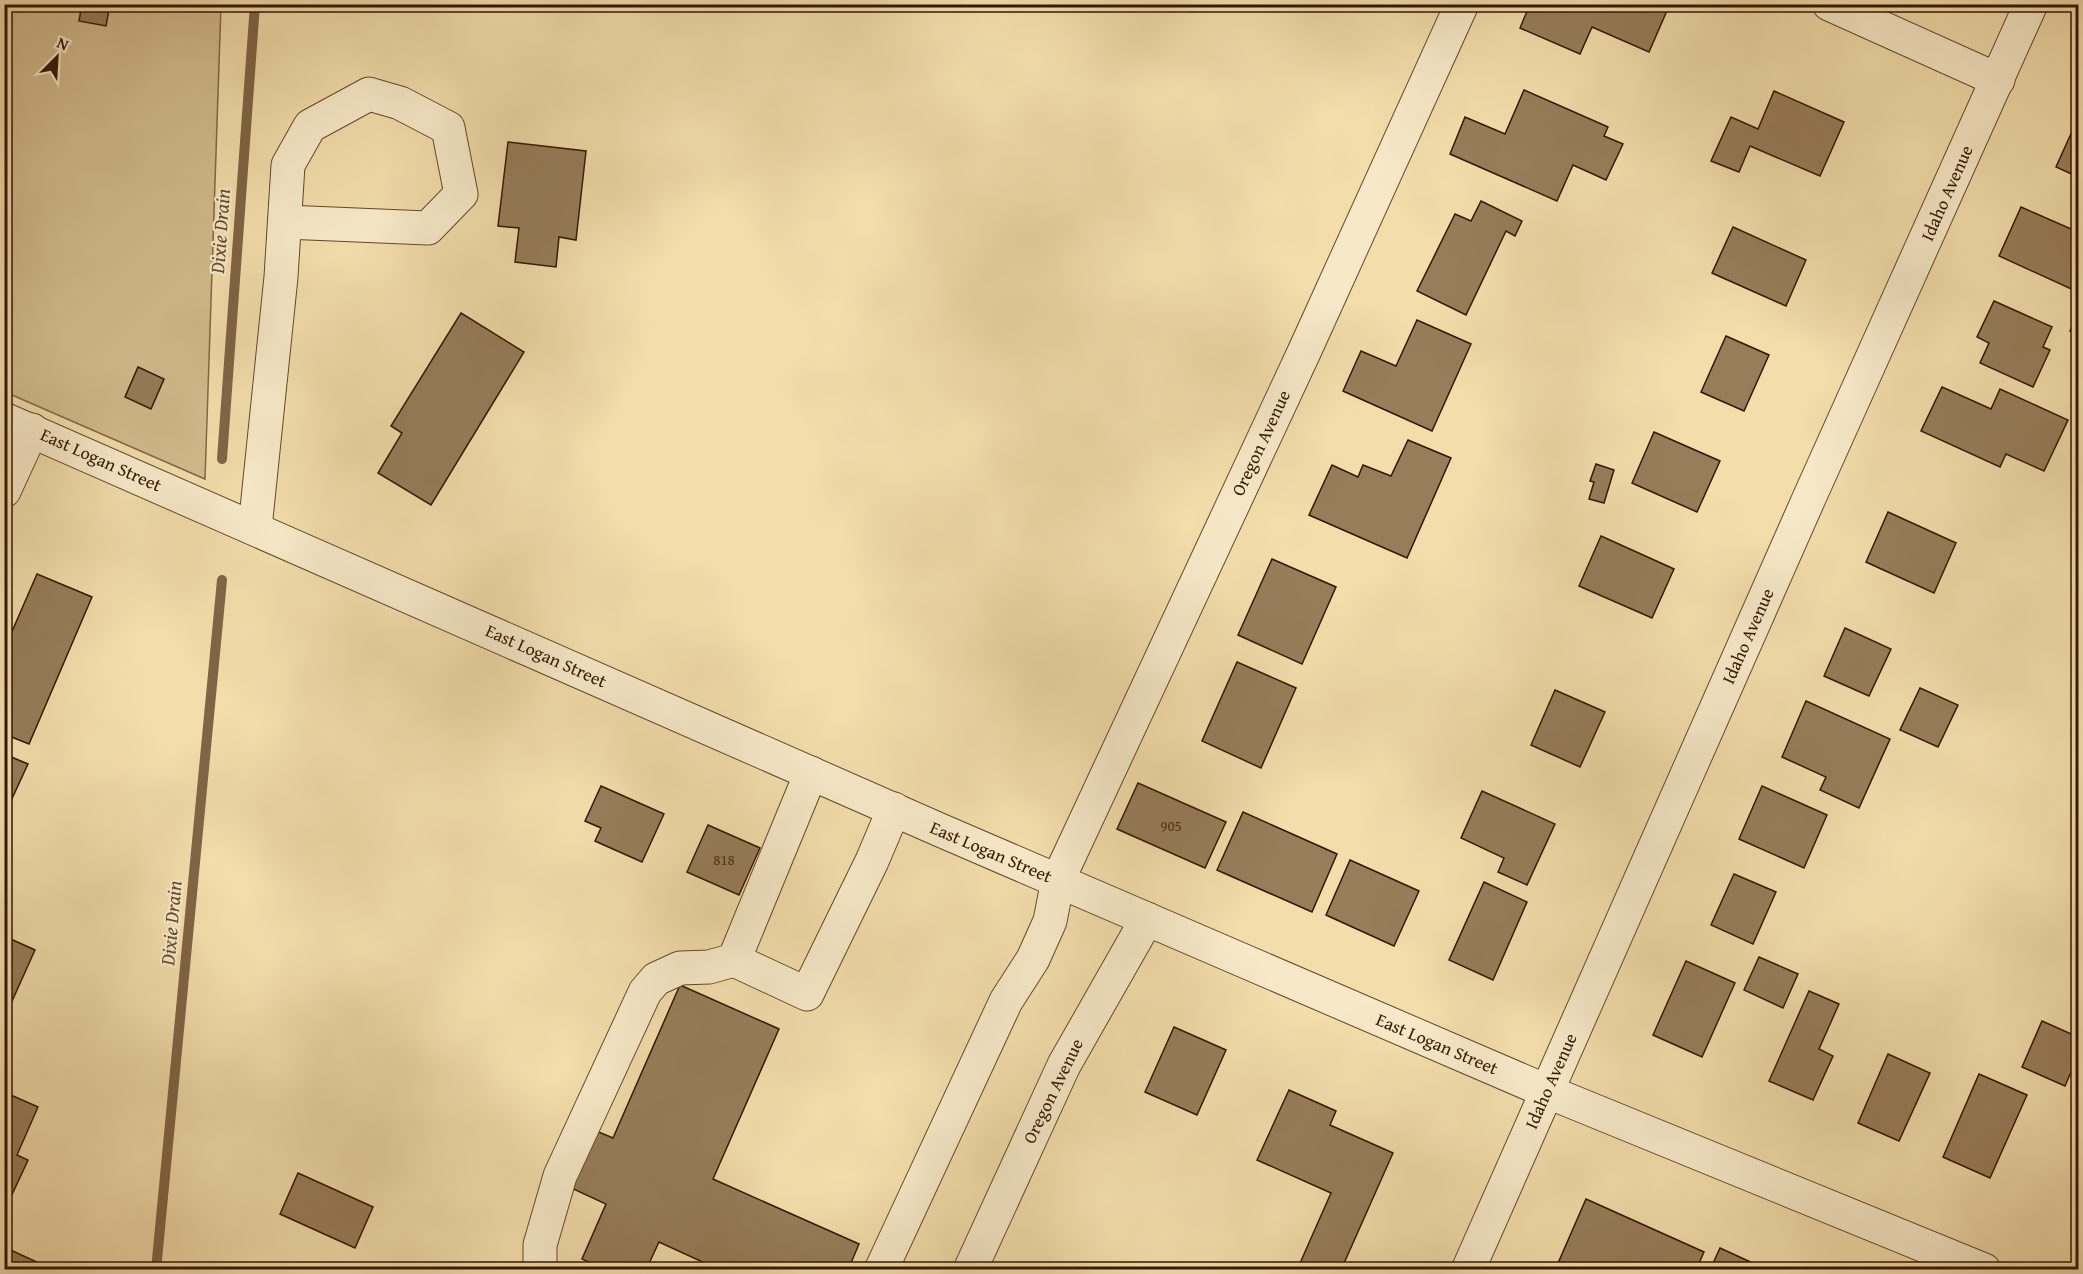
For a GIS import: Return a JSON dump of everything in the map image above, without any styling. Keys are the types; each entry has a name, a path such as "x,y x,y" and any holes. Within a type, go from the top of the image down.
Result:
{"street":[{"name":"Oregon Avenue","path":"881,1269 1006,1001 1033,959 1050,921 1058,880 1310,339 1462,4"},
{"path":"1829,4 1998,80"},
{"name":"Idaho Avenue","path":"1468,1269 1810,496 2031,4"},
{"path":"255,528 285,222 288,165 310,126 369,94 400,103 448,128 461,194 428,228 285,222"},
{"name":"East Logan Street","path":"18,424 894,810 1546,1091 1984,1269"},
{"path":"4,491 18,424"},
{"path":"734,960 811,773"},
{"path":"540,1269 540,1245 560,1176 645,992 656,979 680,968 709,966 734,960 807,994 872,861 894,810"},
{"name":"Oregon Avenue","path":"970,1269 1064,1065 1147,919"}],"shaded area":[{"path":"5,5 221,5 205,479 5,392"}],"building":[{"path":"82,4 110,4 106,26 79,21"},
{"path":"1530,4 1665,4 1669,6 1649,52 1592,27 1580,54 1520,28"},
{"path":"1524,90 1608,127 1604,136 1623,144 1606,180 1573,165 1557,201 1450,154 1465,117 1505,134"},
{"path":"1774,91 1844,122 1820,176 1750,146 1739,172 1711,161 1731,117 1758,129"},
{"path":"2074,127 2078,129 2078,177 2056,167"},
{"path":"508,142 586,151 576,240 559,237 556,267 515,262 519,228 498,226"},
{"path":"1481,201 1522,221 1515,236 1506,231 1466,315 1417,291 1455,214 1471,221"},
{"path":"2021,207 2078,232 2078,292 1999,256"},
{"path":"1733,227 1806,260 1786,306 1712,273"},
{"path":"1994,301 2052,327 2043,347 2050,350 2033,387 1980,363 1989,343 1977,337"},
{"path":"2078,311 2078,334 2070,331"},
{"path":"461,313 524,352 431,505 378,473 402,433 391,426"},
{"path":"1417,320 1471,344 1432,431 1343,391 1361,351 1396,366"},
{"path":"1726,336 1769,355 1744,411 1701,392"},
{"path":"138,367 164,379 151,409 125,397"},
{"path":"1942,387 1991,409 2000,389 2068,420 2044,471 2006,454 2000,467 1921,431"},
{"path":"1654,432 1720,461 1697,512 1632,483"},
{"path":"1408,440 1451,458 1407,558 1309,515 1332,465 1358,477 1363,465 1391,476"},
{"path":"1596,464 1614,470 1604,503 1589,499 1594,482 1590,481"},
{"path":"1888,512 1956,543 1934,593 1866,562"},
{"path":"1601,536 1674,569 1652,618 1579,586"},
{"path":"1272,559 1336,587 1302,664 1238,635"},
{"path":"37,574 92,597 29,744 4,734 4,650"},
{"path":"1845,628 1891,649 1869,696 1824,676"},
{"path":"1237,662 1296,688 1261,768 1202,741"},
{"path":"1920,688 1958,705 1938,747 1900,730"},
{"path":"1555,690 1605,712 1580,767 1531,745"},
{"path":"1806,701 1890,739 1859,808 1820,790 1826,777 1782,757"},
{"path":"4,754 28,764 4,816"},
{"path":"1138,783 1226,822 1205,868 1117,829"},
{"path":"601,786 664,814 642,862 595,841 601,828 585,821"},
{"path":"1762,786 1827,815 1804,868 1739,839"},
{"path":"1482,791 1555,824 1527,885 1498,872 1504,858 1461,838"},
{"path":"1243,812 1337,854 1312,912 1217,870"},
{"path":"708,825 760,848 739,895 687,872"},
{"path":"1350,860 1419,891 1394,946 1326,915"},
{"path":"1734,874 1776,892 1753,944 1711,925"},
{"path":"1484,882 1527,902 1493,980 1449,960"},
{"path":"4,936 35,950 4,1019"},
{"path":"1759,957 1798,974 1783,1008 1744,990"},
{"path":"1686,961 1735,983 1702,1057 1653,1035"},
{"path":"680,985 779,1029 713,1179 859,1244 848,1270 720,1270 659,1242 646,1270 605,1270 582,1259 606,1204 569,1187 594,1130 613,1138"},
{"path":"1809,991 1839,1004 1819,1049 1833,1056 1813,1100 1769,1081"},
{"path":"2042,1021 2078,1037 2078,1056 2065,1086 2022,1067"},
{"path":"1174,1027 1226,1050 1197,1115 1145,1092"},
{"path":"1888,1054 1930,1073 1899,1141 1858,1123"},
{"path":"1979,1074 2027,1095 1990,1178 1943,1157"},
{"path":"1289,1090 1336,1111 1330,1125 1393,1153 1341,1270 1297,1270 1331,1193 1257,1160"},
{"path":"4,1092 38,1107 17,1155 28,1160 4,1212"},
{"path":"298,1173 373,1207 355,1248 280,1214"},
{"path":"1586,1199 1704,1252 1696,1270 1555,1270"},
{"path":"4,1247 52,1269 52,1270 4,1270"},
{"path":"1720,1248 1768,1270 1710,1270"}],"waterway":[{"name":"Dixie Drain","path":"222,459 255,4"},
{"name":"Dixie Drain","path":"156,1270 222,580"}]}
